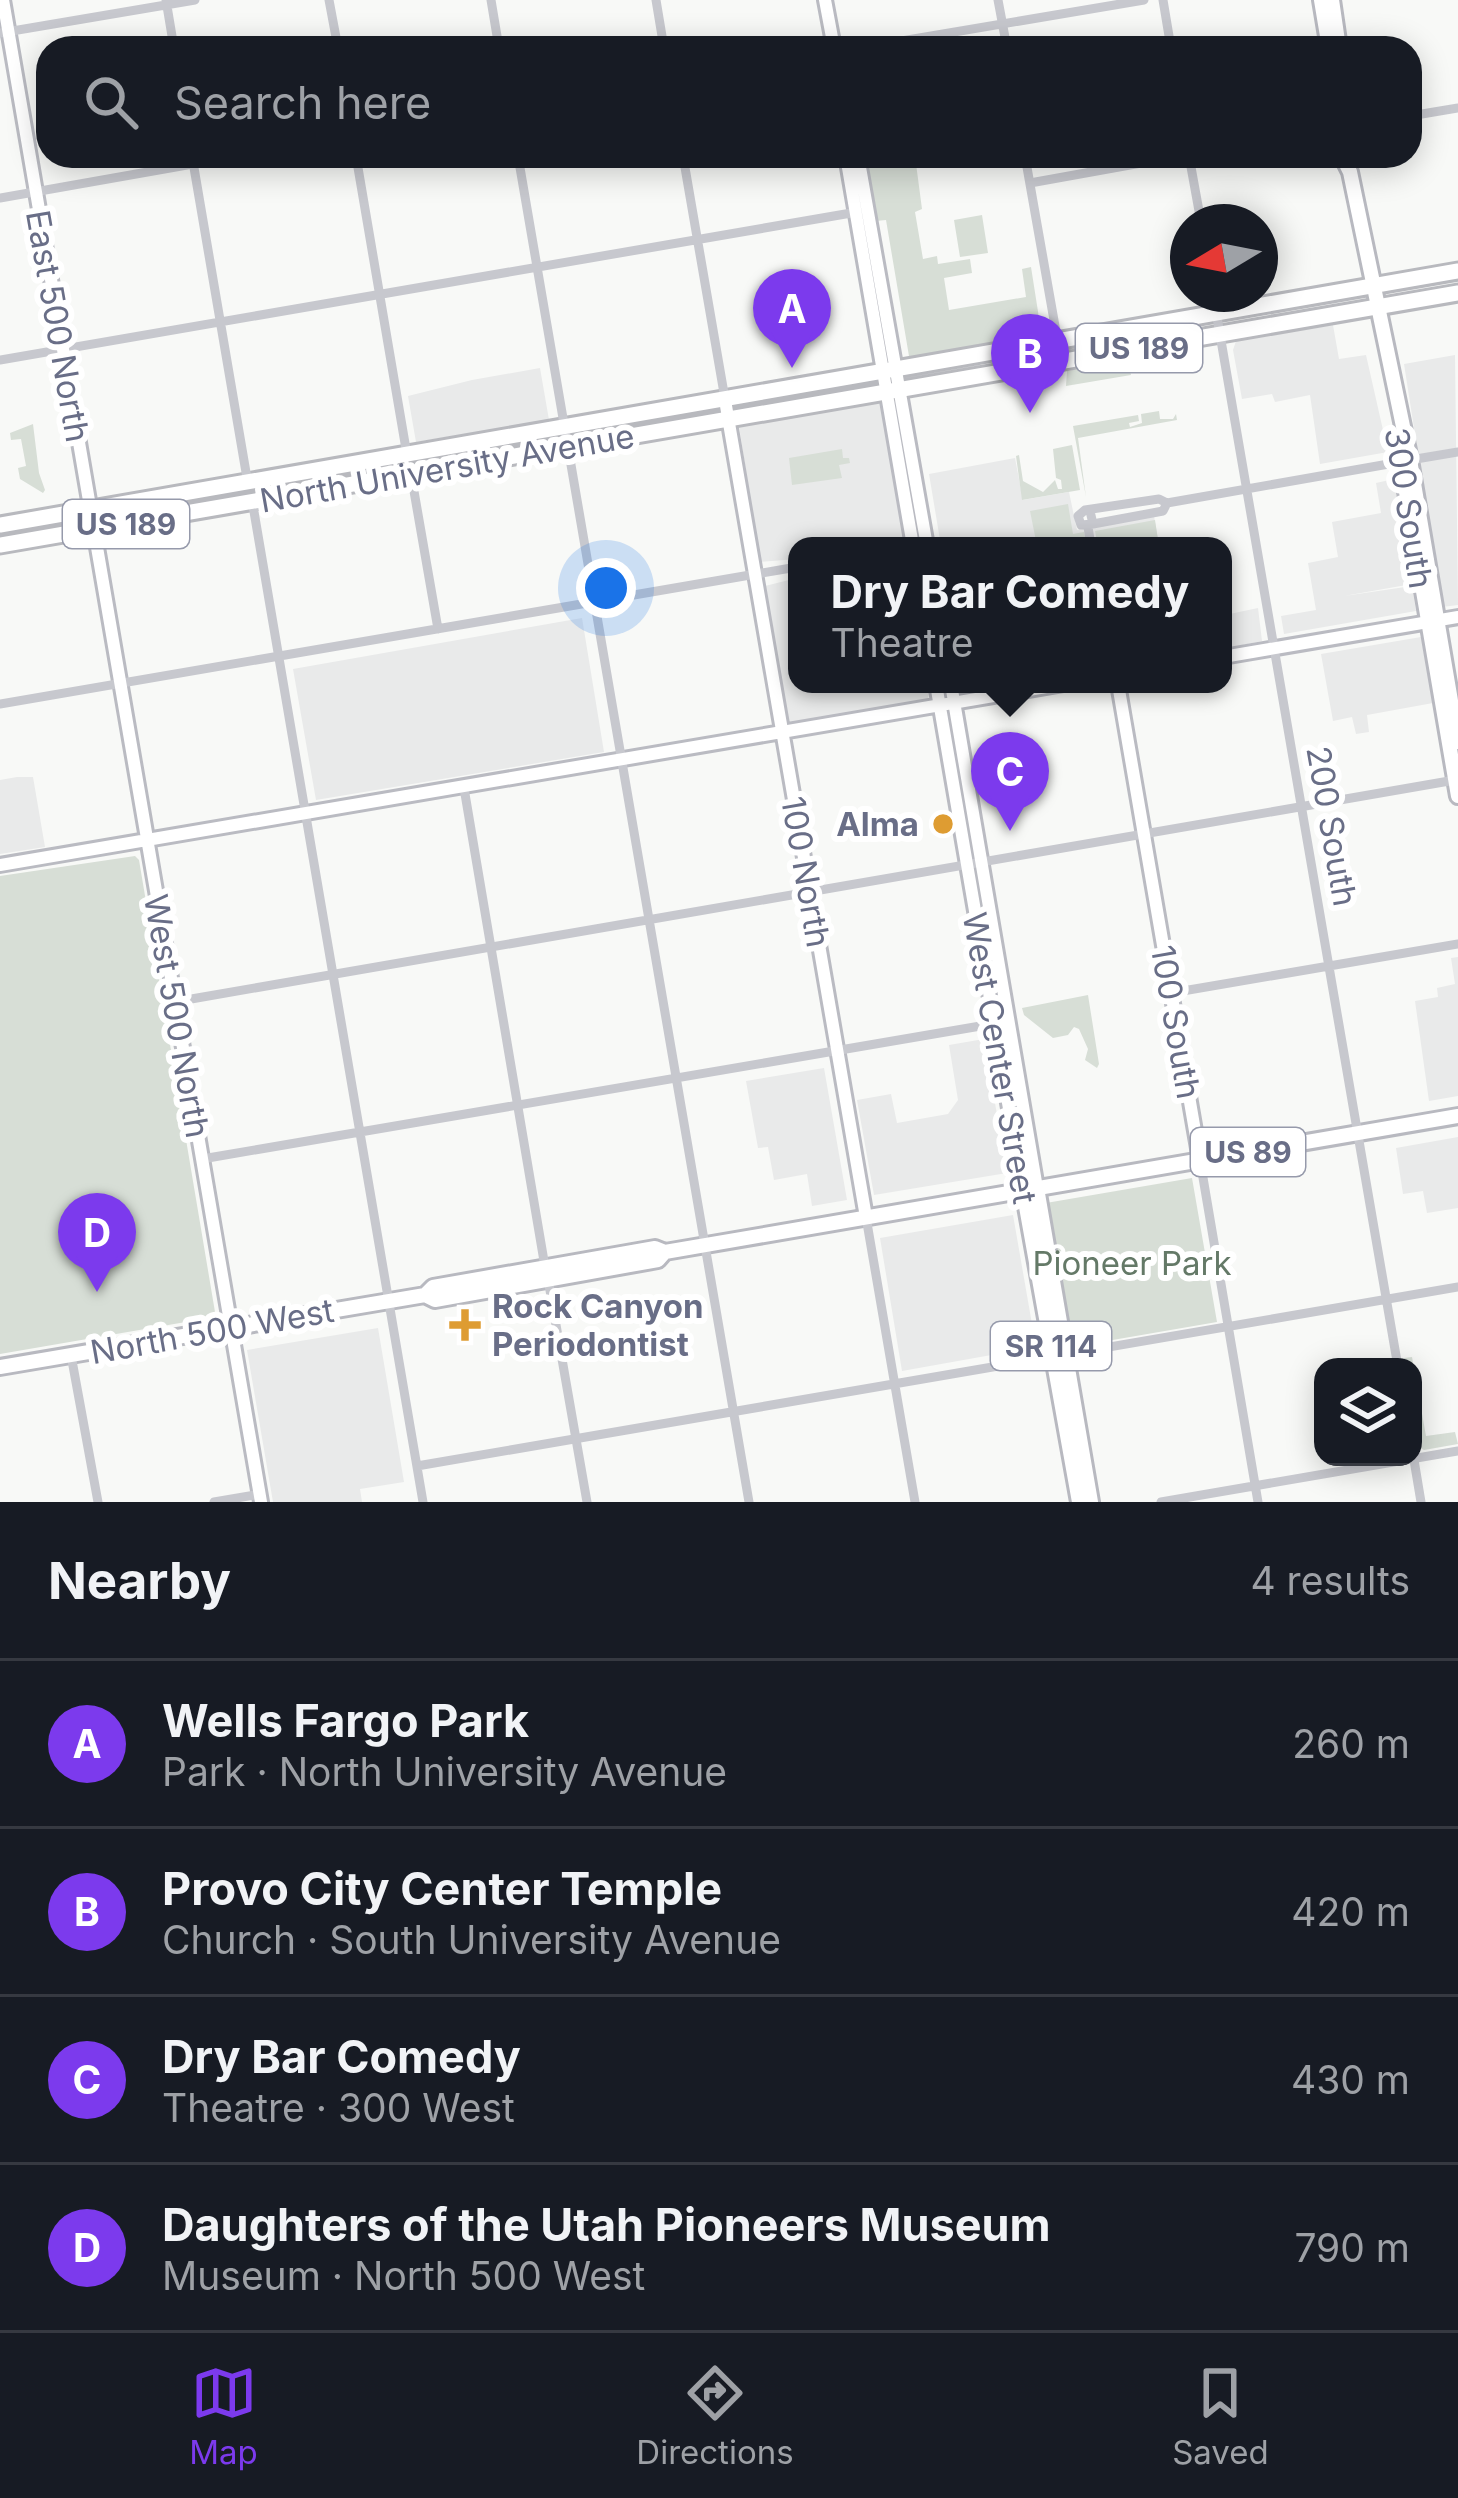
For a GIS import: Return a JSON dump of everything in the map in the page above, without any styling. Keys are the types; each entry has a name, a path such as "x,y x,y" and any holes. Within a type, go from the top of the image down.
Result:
{"highway":[{"name":"US 189","path":"1278,301 1458,271"},
{"name":"US 189","path":"894,391 1458,293"},
{"name":"US 189","path":"890,372 1216,312"},
{"name":"North University Avenue","path":"0,545 94,530 407,455 890,372"},
{"name":"North University Avenue","path":"0,525 91,510 411,474 894,391"}],"main road":[{"path":"1321,0 1327,36"},
{"path":"1332,0 1337,36"},
{"name":"300 South","path":"1348,168 1388,362 1457,788"},
{"path":"1350,172 1352,168"},
{"name":"300 South","path":"1432,621 1458,742"},
{"name":"US 89","path":"1030,1189 1458,1116"},
{"name":"North 500 West","path":"0,1367 425,1294 435,1300 547,1273 658,1260 665,1252 1030,1189"},
{"name":"West Center Street","path":"1030,1189 1079,1502"},
{"name":"West Center Street","path":"1059,1356 1091,1502"}],"street":[{"name":"East 500 North","path":"3,0 4,32 94,530"},
{"path":"4,32 195,0"},
{"path":"329,0 336,36"},
{"path":"491,0 497,36"},
{"path":"656,0 662,36"},
{"path":"825,0 832,36"},
{"path":"998,0 1005,36"},
{"path":"930,36 1144,0"},
{"path":"1162,0 1169,36"},
{"path":"167,2 172,36"},
{"path":"1422,114 1458,108"},
{"path":"0,198 154,168"},
{"path":"193,168 423,1502"},
{"path":"358,168 407,455"},
{"path":"520,168 749,1502"},
{"name":"100 North","path":"685,168 915,1502"},
{"path":"849,168 862,211"},
{"path":"859,168 862,211 920,537"},
{"path":"1027,168 1058,343"},
{"path":"1030,182 1111,168"},
{"path":"1191,168 1198,204"},
{"path":"0,360 862,211"},
{"name":"200 South","path":"1216,312 1396,1358"},
{"path":"1167,502 1163,511 1079,523 1082,511 1159,499 1167,502 1458,452"},
{"path":"411,474 438,629"},
{"path":"1090,525 1091,537"},
{"name":"West 500 North","path":"94,530 261,1498"},
{"path":"0,704 788,568"},
{"path":"1232,655 1458,617"},
{"name":"West Center Street","path":"940,693 947,706 1030,1189"},
{"name":"West Center Street","path":"947,706 949,693"},
{"path":"0,865 1016,693"},
{"name":"100 South","path":"1120,693 1258,1502"},
{"path":"464,788 586,1502"},
{"path":"174,1002 1301,807 1457,788"},
{"path":"1171,993 1458,944"},
{"path":"202,1159 1002,1022"},
{"path":"417,1466 1458,1287"},
{"path":"71,1355 98,1502"},
{"path":"1422,1455 1458,1451"},
{"path":"1161,1502 1361,1466"},
{"path":"1415,1466 1421,1502"},
{"path":"214,1502 261,1498"}],"shaded area":[{"path":"1333,325 1339,359 1366,355 1388,452 1320,464 1310,395 1275,402 1272,394 1242,399 1233,350 1236,341"},
{"path":"1455,355 1458,605 1442,607 1404,364"},
{"path":"540,368 549,420 416,442 408,396"},
{"path":"884,395 906,537 788,537 788,560 760,562 742,422"},
{"path":"1015,458 1023,500 1069,492 1077,530 1154,516 1158,537 940,537 929,474"},
{"path":"1394,479 1412,584 1344,596 1412,586 1416,611 1284,634 1281,616 1316,610 1308,563 1338,557 1332,522 1381,513 1376,483"},
{"path":"788,580 788,693 928,693 928,700 792,723 787,720 765,586"},
{"path":"1258,608 1262,641 1232,647 1232,614"},
{"path":"582,618 604,752 316,800 293,669"},
{"path":"1421,637 1433,703 1367,715 1369,732 1356,734 1352,717 1333,721 1321,654"},
{"path":"33,777 45,847 0,854 0,780"},
{"path":"1458,957 1458,1096 1429,1101 1415,1001 1438,997 1437,988 1455,984 1451,958"},
{"path":"984,1039 1007,1173 874,1195 857,1100 891,1094 897,1123 948,1114 958,1100 949,1045"},
{"path":"824,1068 847,1200 812,1206 807,1174 774,1180 768,1147 758,1148 746,1081"},
{"path":"1458,1137 1458,1208 1427,1213 1423,1191 1403,1194 1396,1148"},
{"path":"1013,1215 1036,1347 902,1371 880,1238"},
{"path":"378,1328 404,1482 360,1489 362,1502 273,1502 247,1350"}],"green space":[{"path":"866,168 917,168 922,209 915,212 923,259 937,256 938,264 970,259 972,273 944,278 949,310 1026,297 1022,269 1031,267 1042,337 910,362 886,220 876,221"},
{"path":"982,215 988,253 960,257 954,220"},
{"path":"1128,360 1131,375 1066,386 1067,371"},
{"path":"1159,411 1160,419 1173,419 1176,414 1177,420 1078,438 1086,497 1073,426 1138,415 1139,421 1129,423 1130,427 1142,423 1141,414"},
{"path":"33,424 43,493 20,479 18,468 26,466 21,439 11,440 10,433"},
{"path":"1072,445 1080,490 1022,500 1016,456 1023,481 1043,492 1055,480 1062,489 1053,449"},
{"path":"842,449 850,463 839,465 842,478 792,485 789,458"},
{"path":"1068,504 1073,534 1084,532 1085,537 1035,537 1030,511"},
{"path":"1155,520 1158,537 1096,537 1095,531"},
{"path":"135,856 215,1312 209,1318 0,1354 0,876"},
{"path":"1088,995 1097,1068 1085,1060 1088,1049 1079,1029 1053,1038 1024,1015 1022,1008"},
{"name":"Pioneer Park","path":"1192,1178 1217,1322 1072,1347 1046,1203"},
{"path":"1422,1413 1426,1436 1455,1432 1458,1444 1424,1450"}],"place":[{"name":"Wells Fargo Park","path":"792,368"},
{"name":"Provo City Center Temple","path":"1030,413"},
{"name":"Alma","path":"943,824"},
{"name":"Dry Bar Comedy","path":"1010,831"},
{"name":"Daughters of the Utah Pioneers Museum","path":"97,1292"},
{"name":"Rock Canyon Periodontist","path":"465,1325"}]}
